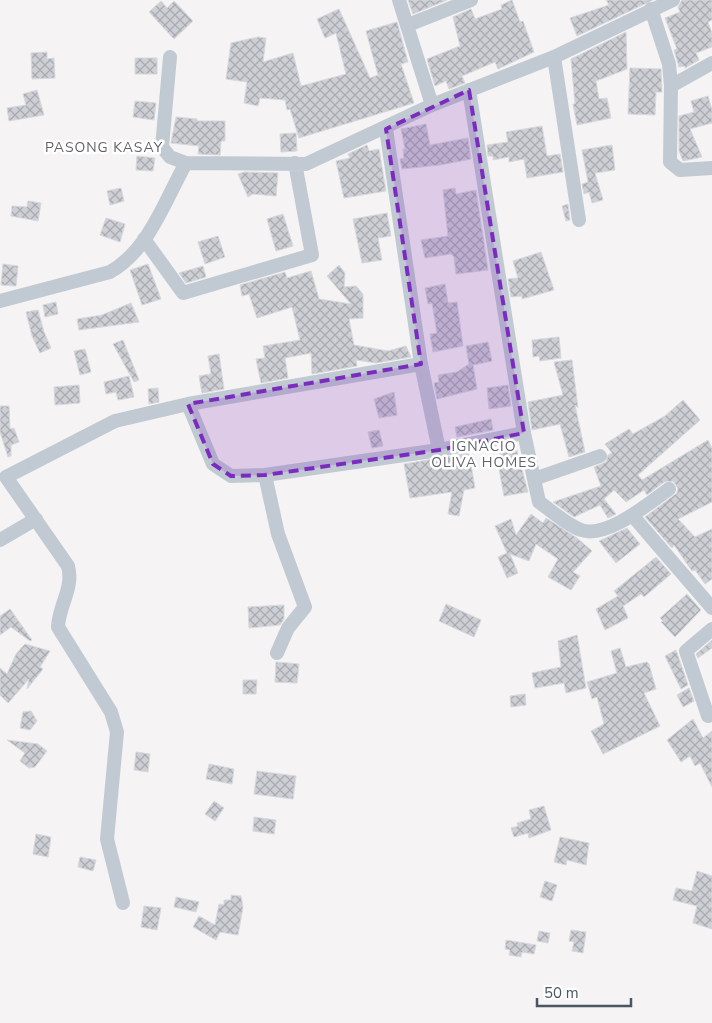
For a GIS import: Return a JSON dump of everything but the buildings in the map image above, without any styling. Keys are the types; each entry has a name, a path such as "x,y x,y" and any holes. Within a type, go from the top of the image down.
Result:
{"street":[{"path":"399,0 432,105"},
{"path":"408,25 471,0"},
{"path":"170,57 162,147 170,157 186,163 306,164 386,129 432,105 554,57 673,0"},
{"path":"651,9 669,64 671,86 670,162 680,170 712,168"},
{"path":"554,57 579,220"},
{"path":"671,86 712,63"},
{"path":"469,90 524,433 539,502 581,530 593,531 605,529 632,515 669,489"},
{"path":"386,129 422,364 439,450"},
{"path":"0,301 110,272 125,263 144,239 186,163"},
{"path":"144,239 183,293 312,254 295,163"},
{"path":"123,903 107,839 117,732 111,712 58,627 59,617 71,577 68,566 6,477 115,421 188,404 422,364"},
{"path":"188,404 213,464 231,476 265,475 439,450 524,433"},
{"path":"534,479 600,456"},
{"path":"265,475 278,534 305,607 288,628 277,653"},
{"path":"632,515 712,608"},
{"path":"0,540 36,519"},
{"path":"708,716 686,651 712,628"}],"highlighted area":[{"path":"469,90 524,433 439,450 265,475 231,476 213,464 188,404 421,364 386,129"}],"district":[{"name":"PASONG KASAY","path":"104,147"},
{"name":"IGNACIO OLIVA HOMES","path":"484,454"}]}
